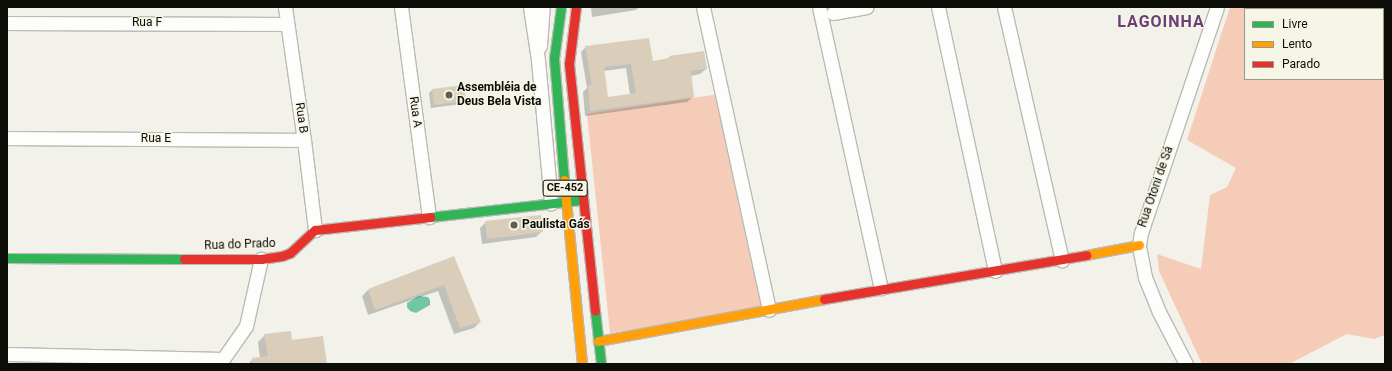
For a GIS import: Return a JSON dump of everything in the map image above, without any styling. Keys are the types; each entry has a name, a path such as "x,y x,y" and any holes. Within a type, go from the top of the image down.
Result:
{"street":[{"name":"Rua B","path":"285,7 315,230"},
{"name":"Rua A","path":"401,7 429,217"},
{"path":"530,7 538,60 552,203"},
{"path":"538,60 542,33 543,7"},
{"name":"CE-452","path":"561,7 554,58 582,364"},
{"name":"CE-452","path":"576,7 569,64 601,364"},
{"path":"703,7 769,310"},
{"path":"819,7 881,288"},
{"path":"833,13 866,7"},
{"path":"938,7 995,271"},
{"path":"1004,7 1062,260"},
{"name":"Rua Otoni de Sá","path":"1186,364 1153,298 1145,277 1139,245 1141,233 1217,7"},
{"name":"Rua F","path":"7,23 287,24"},
{"name":"Rua E","path":"7,138 304,140"},
{"path":"315,230 583,200"},
{"name":"Rua do Prado","path":"7,258 261,259 282,256 290,253 315,230"},
{"path":"598,341 881,288 1062,260 1139,245"},
{"path":"7,354 224,362 246,326 261,259"}],"shaded area":[{"path":"1230,7 1385,7 1385,335 1374,339 1347,334 1289,364 1202,364 1159,271 1157,254 1201,269 1210,195 1227,187 1236,168 1187,140"},
{"path":"719,94 766,308 610,333 587,114"},
{"path":"419,296 428,297 430,300 430,305 416,313 410,311 407,307 407,303"}],"building":[{"path":"649,38 653,61 669,58 669,56 704,51 707,69 691,71 694,97 590,111 588,85 592,85 585,46","holes":["631,64 636,93 608,97 604,67"]},
{"name":"Assembléia de Deus Bela Vista","path":"464,85 466,101 434,105 432,89"},
{"name":"Paulista Gás","path":"541,215 543,232 487,239 485,221"},
{"path":"454,256 481,322 460,328 444,285 375,310 368,289"},
{"path":"291,331 292,340 323,336 327,364 252,364 252,358 268,356 264,334"}],"traffic: fast":[{"path":"561,7 554,58 564,180"},
{"path":"430,217 581,200"},
{"path":"7,258 184,259"},
{"path":"595,311 601,364"}],"traffic: slow":[{"path":"564,180 582,364"},
{"path":"1086,255 1139,245"},
{"path":"598,341 824,299"}],"traffic: jam":[{"path":"576,7 569,64 595,311"},
{"path":"184,259 261,259 282,256 290,253 315,230 430,217"},
{"path":"824,299 1086,255"}],"place":[{"name":"Assembléia de Deus Bela Vista","path":"449,95"},
{"name":"Paulista Gás","path":"514,225"}],"district":[{"name":"LAGOINHA","path":"1161,22"}]}
